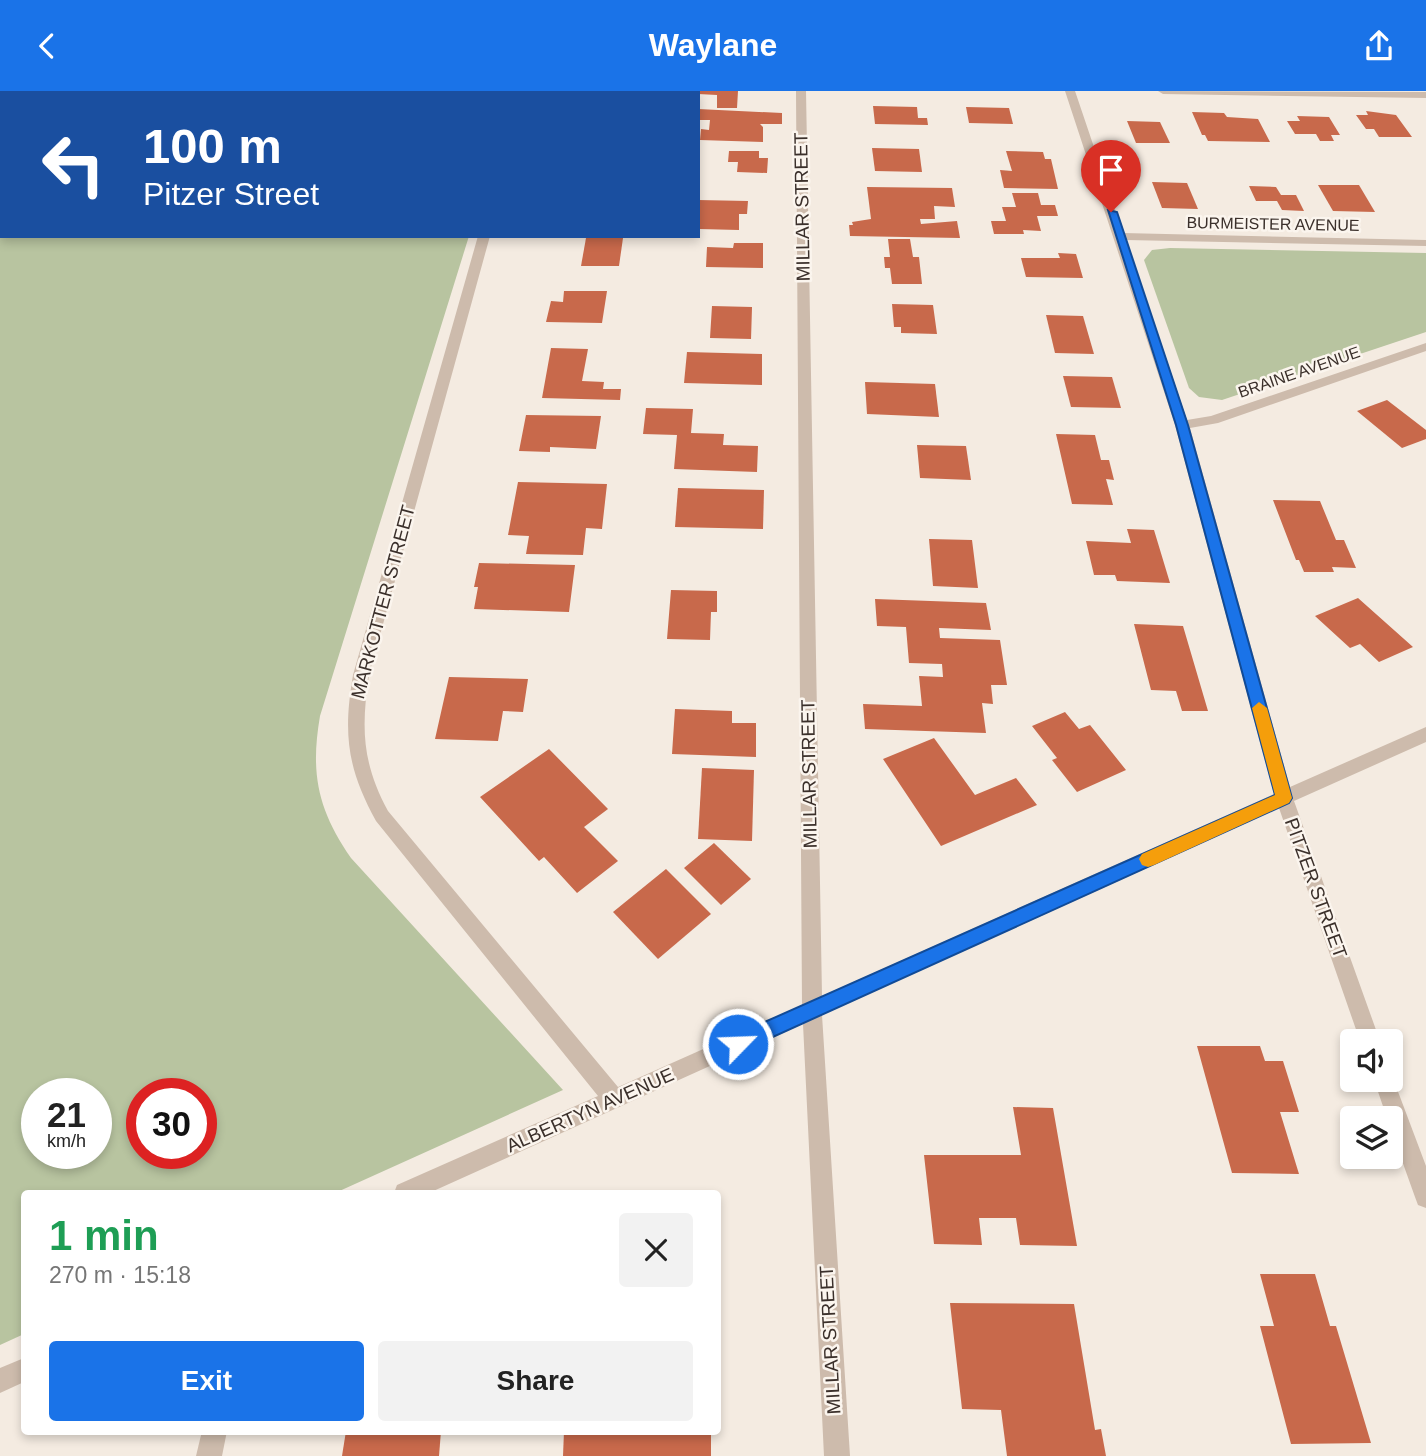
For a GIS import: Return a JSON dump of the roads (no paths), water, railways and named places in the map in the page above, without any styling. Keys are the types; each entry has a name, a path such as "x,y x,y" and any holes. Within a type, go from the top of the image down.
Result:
{"street":[{"name":"MILLAR STREET","path":"801,91 812,1011 837,1456"},
{"name":"PITZER STREET","path":"1070,91 1182,425 1284,798 1366,1029"},
{"path":"1163,91 1426,95"},
{"name":"BURMEISTER AVENUE","path":"1120,236 1426,243"},
{"name":"MARKOTTER STREET","path":"483,238 361,675 354,715 356,751 364,785 382,816 614,1099"},
{"name":"BRAINE AVENUE","path":"1182,425 1213,420 1426,347"},
{"name":"ALBERTYN AVENUE","path":"412,1190 1426,734"},
{"path":"1388,1092 1426,1197"},
{"path":"0,1381 21,1371"},
{"path":"209,1456 214,1435"}]}
